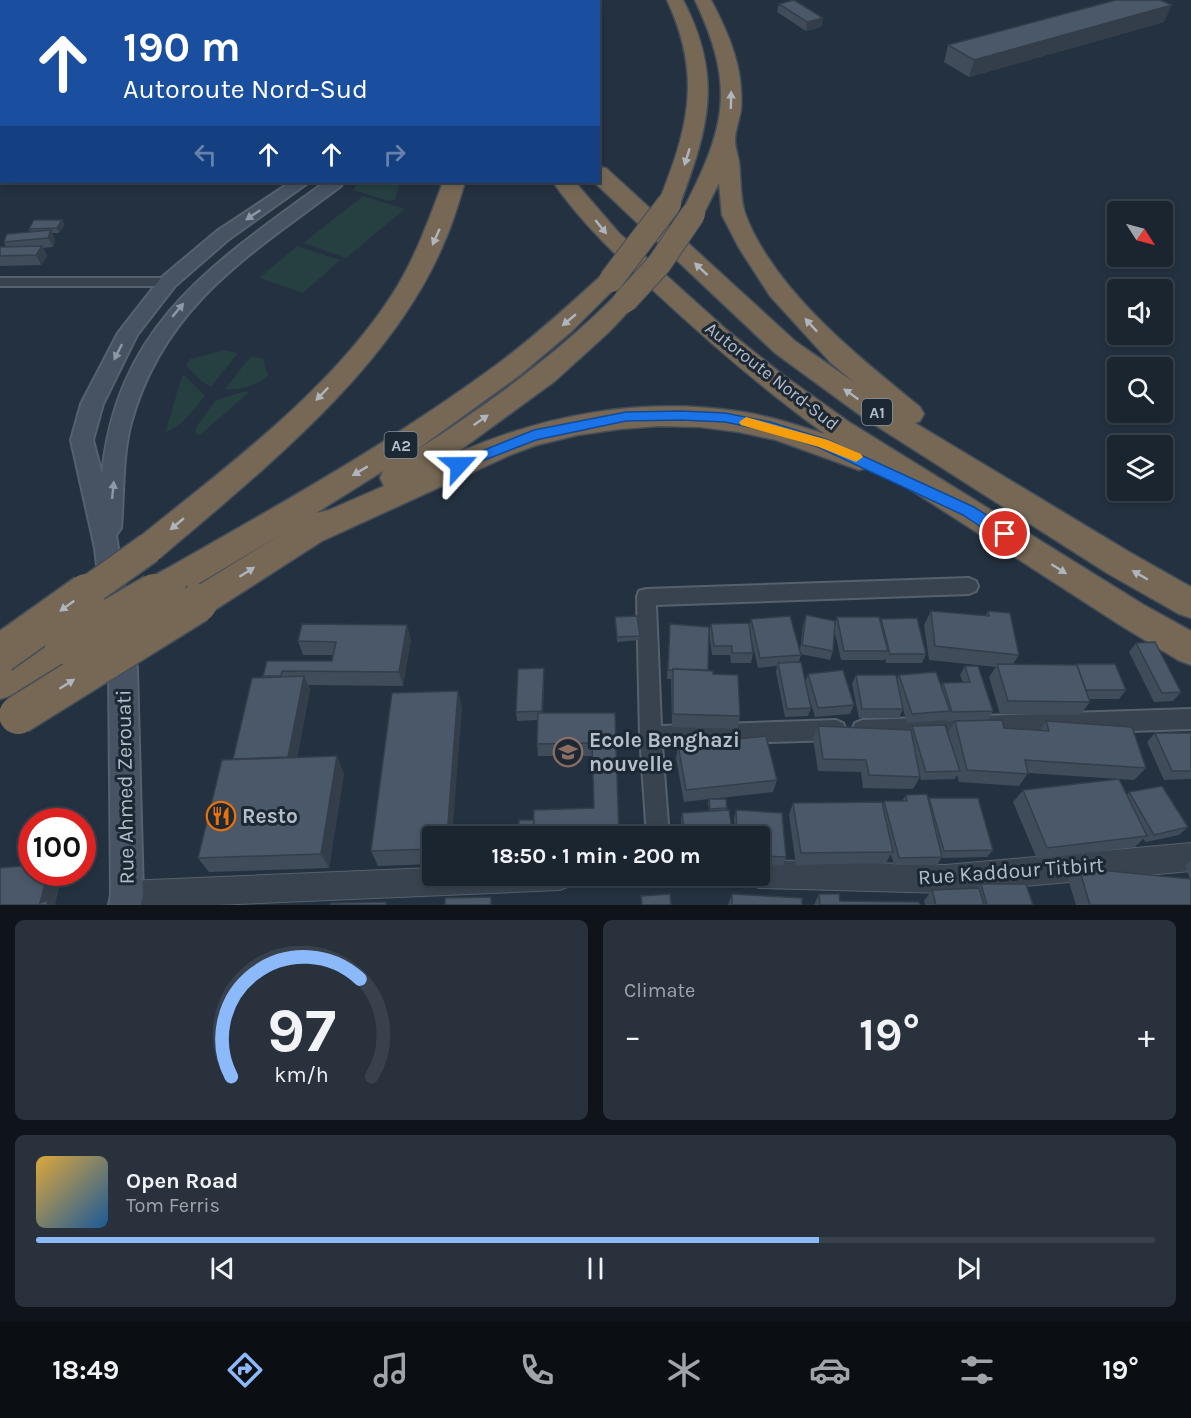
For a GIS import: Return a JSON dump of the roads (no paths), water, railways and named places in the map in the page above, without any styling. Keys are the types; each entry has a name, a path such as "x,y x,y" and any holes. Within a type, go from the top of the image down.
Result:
{"highway":[{"name":"A2","path":"9,721 184,593 453,409 527,355 582,309 618,291 669,204 688,157 700,88 698,59 688,22 675,0"},
{"path":"309,533 409,470 501,406 603,326 618,291 659,264 693,214 713,175 726,142 730,119 728,54 716,24 702,0"},
{"path":"726,142 734,215 751,248 779,290 841,357 1015,498"},
{"name":"Autoroute Nord-Sud","path":"600,175 785,347 874,411 1191,604"},
{"path":"0,654 149,548 261,454 324,393 378,333 422,268 444,218 454,183"},
{"name":"Autoroute Nord-Sud","path":"565,183 611,238 719,337 773,382 839,429 1191,650"},
{"path":"309,533 481,455 534,435 626,417 681,415 725,417 770,427 823,443 969,511"},
{"name":"A2","path":"0,683 64,645 184,593 309,533"}],"main road":[{"path":"106,548 82,440 92,404 128,333 168,282 223,235 300,183"},
{"path":"106,548 120,426 136,376 154,343 177,310 202,283 238,252 334,183"},
{"name":"Rue Ahmed Zerouati","path":"106,548 123,669 126,900"}],"street":[{"path":"0,282 168,282"},
{"path":"657,826 651,736 646,597 969,586"},
{"path":"651,736 1191,719"},
{"name":"Rue Kaddour Titbirt","path":"770,874 945,879 1191,857"},
{"path":"126,900 422,884"}],"place":[{"name":"Ecole Benghazi nouvelle","path":"568,752"},
{"name":"Resto","path":"221,816"}]}
